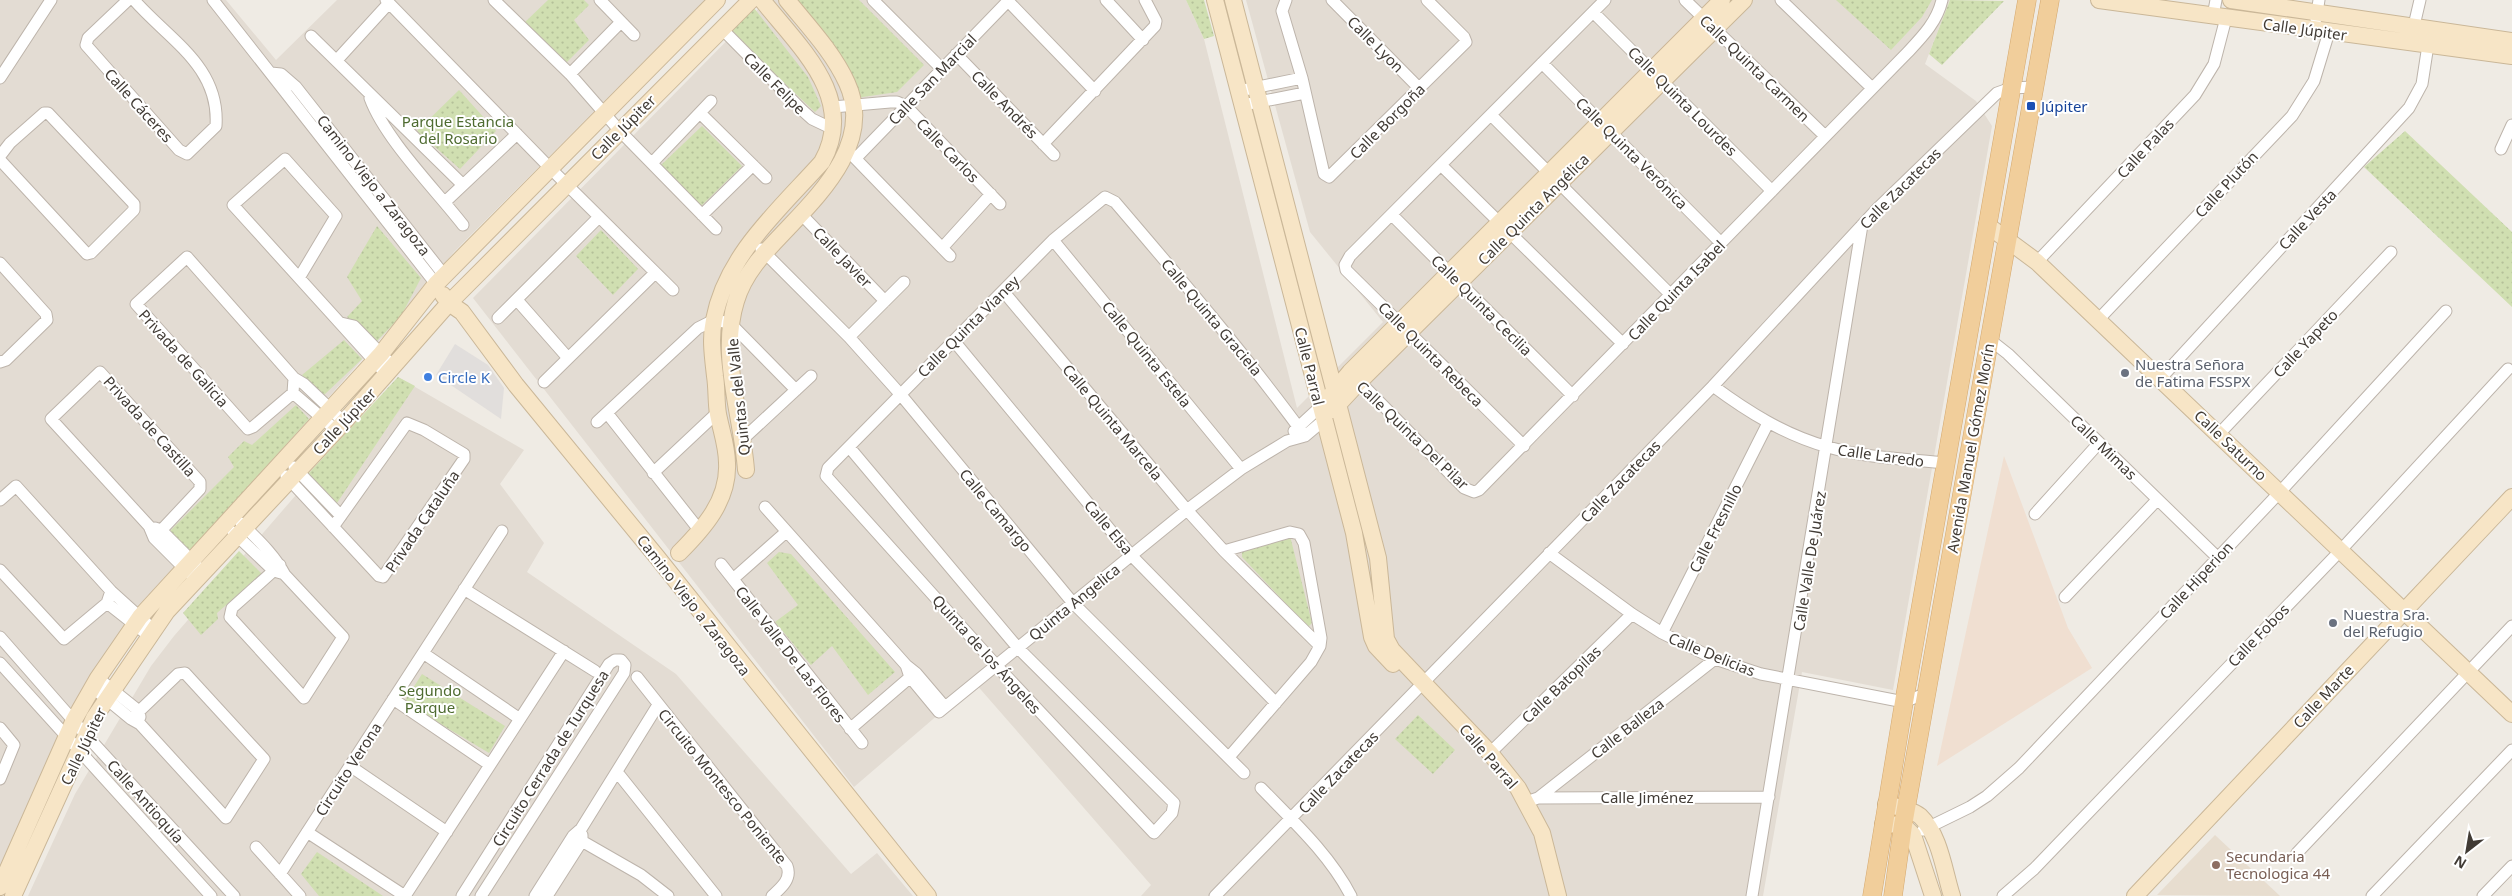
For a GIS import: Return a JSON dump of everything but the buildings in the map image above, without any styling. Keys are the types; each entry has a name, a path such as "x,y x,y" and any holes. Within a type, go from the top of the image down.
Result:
{"main road":[{"path":"2016,0 2023,25"},
{"name":"Avenida Manuel Gómez Morín","path":"1872,896 1886,804 2027,0"},
{"name":"Avenida Manuel Gómez Morín","path":"1893,896 1989,339 2050,0"}],"street":[{"path":"0,78 49,4 37,0"},
{"name":"Camino Viejo a Zaragoza","path":"212,0 271,73 281,74 296,87 516,384 928,896"},
{"path":"494,0 570,74 619,130 716,229"},
{"path":"600,0 634,35"},
{"name":"Calle Júpiter","path":"6,888 74,720 95,682 137,621 187,563 377,358 440,280 551,169 602,110 717,0"},
{"name":"Calle Júpiter","path":"6,888 86,735 110,694 151,632 200,576 566,184 751,0"},
{"path":"679,553 714,513 727,478 727,460 718,412 713,358 722,322 730,274 740,255 822,162 829,148 833,130 833,107 827,87 818,72 762,0"},
{"path":"722,322 743,283 764,252 801,214 852,155 853,105 848,85 840,70 787,0"},
{"path":"873,0 942,69"},
{"path":"1008,0 1095,91"},
{"name":"Calle San Marcial","path":"852,155 906,106 1008,0"},
{"path":"1106,0 1143,40"},
{"path":"1044,144 1154,28 1156,21 1145,0"},
{"name":"Calle Parral","path":"1215,0 1249,96 1337,397 1378,558 1386,639 1392,650 1422,686"},
{"name":"Calle Parral","path":"1233,0 1249,96 1322,414 1354,533 1373,642 1380,651 1443,705 1532,800 1558,896"},
{"name":"Calle Borgoña","path":"1286,0 1282,11 1302,78 1324,174 1329,177 1466,42 1464,37 1428,0"},
{"name":"Calle Lyon","path":"1332,0 1419,88"},
{"path":"1392,215 1605,0"},
{"name":"Calle Quinta Carmen","path":"1685,0 1825,136"},
{"name":"Calle Quinta Angélica","path":"1709,23 1722,0"},
{"name":"Calle Quinta Angélica","path":"1322,414 1354,377 1709,23 1744,0"},
{"path":"1782,0 1872,88"},
{"name":"Calle Quinta Isabel","path":"1479,490 1922,38 1939,12 1942,0"},
{"name":"Calle Júpiter","path":"2099,0 2218,11 2322,31 2512,56"},
{"name":"Calle Júpiter","path":"2231,0 2318,6 2414,26 2512,41"},
{"name":"Calle Vesta","path":"2160,379 2409,108 2422,84 2419,44 2414,26 2420,0"},
{"path":"337,60 388,1 551,169 673,290"},
{"name":"Calle Cáceres","path":"130,2 185,51 206,75 210,84 216,126 187,154 179,150 88,49 88,38 130,2"},
{"name":"Calle Plutón","path":"2098,320 2292,116 2314,81 2322,31 2318,6"},
{"name":"Calle Palas","path":"2037,262 2195,95 2214,64 2218,11"},
{"name":"Calle Quinta Lourdes","path":"1593,12 1772,191"},
{"path":"570,74 621,22"},
{"name":"Calle Felipe","path":"722,29 802,110 833,130"},
{"path":"311,36 463,185"},
{"name":"Calle Andrés","path":"956,54 1054,155"},
{"name":"Calle Quinta Verónica","path":"1542,64 1721,244"},
{"path":"1249,96 1302,78"},
{"name":"Calle Zacatecas","path":"1222,894 1549,553 1713,386 1862,226 1992,98 2001,91 2012,88 2034,87"},
{"path":"1249,96 1305,93"},
{"path":"369,94 375,112 388,131 463,225"},
{"path":"652,163 711,101"},
{"name":"Calle Carlos","path":"833,107 897,102 906,106 1000,204"},
{"path":"44,113 50,114 134,204 134,210 91,253 87,254 1,153 44,113"},
{"path":"700,113 766,178"},
{"path":"1491,115 1671,295"},
{"path":"2501,149 2512,125"},
{"path":"445,202 517,134"},
{"path":"852,155 950,256"},
{"path":"299,278 336,216 285,159 233,205 299,278 341,323 354,326 377,358 390,371"},
{"path":"702,214 753,165"},
{"path":"1441,165 1623,344"},
{"path":"942,248 991,194"},
{"name":"Calle Quinta Vianey","path":"828,468 1053,240 1100,200 1109,198 1115,202"},
{"name":"Calle Quinta Graciela","path":"1115,202 1255,368 1305,436"},
{"name":"Calle Javier","path":"801,214 885,301"},
{"name":"Calle Quinta Rebeca","path":"1392,215 1348,260 1345,265 1346,270 1524,446"},
{"name":"Calle Quinta Cecilia","path":"1392,215 1573,396"},
{"path":"498,318 600,217"},
{"name":"Calle Valle De Juárez","path":"1752,896 1789,680 1862,226"},
{"name":"Calle Saturno","path":"1987,226 2037,262 2512,714"},
{"name":"Calle Camargo","path":"753,240 849,337 901,395 1073,603 1244,773"},
{"name":"Calle Quinta Estela","path":"1053,240 1241,468"},
{"name":"Calle Yapeto","path":"2219,434 2391,252"},
{"name":"Privada de Galicia","path":"326,413 293,393 253,427 246,428 136,304 187,258 294,378 304,384 326,413 340,426"},
{"path":"0,263 46,314 47,320 6,360 0,362"},
{"path":"544,382 655,273"},
{"path":"849,337 904,282"},
{"name":"Calle Quinta Marcela","path":"1003,291 1186,510 1320,646"},
{"path":"517,300 568,358"},
{"name":"Calle Hiperion","path":"1906,827 1928,827 1987,796 2019,768 2280,492 2446,311"},
{"path":"597,422 704,323 722,322 796,390"},
{"name":"Quintas del Valle","path":"722,322 731,360 746,470"},
{"name":"Calle Mimas","path":"1989,339 2100,443 2217,557"},
{"name":"Calle Elsa","path":"954,341 1131,555 1276,703"},
{"name":"Calle Fobos","path":"2003,896 2034,869 2340,551 2508,369"},
{"name":"Privada de Castilla","path":"157,534 200,489 200,482 100,372 51,419 149,526 157,534 187,563 200,576"},
{"path":"743,439 810,376"},
{"name":"Calle Quinta Del Pilar","path":"1354,377 1464,488 1474,492 1479,490"},
{"path":"293,393 294,378"},
{"name":"Calle Laredo","path":"1713,386 1768,423 1827,447 1856,453 1946,463"},
{"path":"653,473 718,412"},
{"path":"607,413 700,531"},
{"name":"Quinta Angelica","path":"1287,441 1297,426 1322,414"},
{"name":"Quinta Angelica","path":"913,675 941,709 1186,510 1241,468 1287,441 1305,436 1322,414"},
{"name":"Privada Cataluña","path":"281,462 334,527 379,576 383,577 465,456 424,430 407,423 334,527"},
{"name":"Calle Fresnillo","path":"1662,633 1768,423"},
{"path":"2035,514 2100,443"},
{"name":"Quinta de los Ángeles","path":"828,468 826,476 996,665 1152,832 1156,832 1173,811 1174,803 1018,648 849,447"},
{"name":"Privada Cataluña","path":"294,476 341,516"},
{"path":"0,500 16,486 137,621"},
{"name":"Calle Marte","path":"2135,896 2512,496"},
{"path":"2065,597 2157,500"},
{"path":"765,507 913,675"},
{"path":"229,519 279,570 343,637 304,698 230,617 232,608 279,570"},
{"name":"Circuito Verona","path":"280,874 502,531"},
{"name":"Calle Valle De Las Flores","path":"733,579 786,532"},
{"path":"1224,550 1290,532 1302,537 1320,632 1320,646 1311,662 1229,757"},
{"name":"Calle Delicias","path":"1549,553 1632,614 1662,633 1715,659 1761,674 1904,702"},
{"name":"Calle Valle De Las Flores","path":"721,564 862,743"},
{"path":"0,570 64,639 107,603 111,591"},
{"path":"464,589 595,671"},
{"path":"107,603 151,632"},
{"name":"Calle Batopilas","path":"1490,753 1632,614"},
{"path":"2297,853 2512,626"},
{"name":"Calle Antioquía","path":"0,637 86,735 234,896"},
{"path":"308,832 405,896 564,651"},
{"path":"423,653 520,718"},
{"name":"Calle Balleza","path":"1532,800 1715,659"},
{"name":"Circuito Cerrada de Turquesa","path":"462,896 609,664 616,660 621,660 625,665 624,672 481,896"},
{"name":"Calle Antioquía","path":"0,663 78,752 212,896"},
{"path":"95,682 137,718 226,818 264,759 185,673 178,674 137,718"},
{"name":"Calle Valle De Las Flores","path":"850,728 913,675"},
{"name":"Circuito Montesco Poniente","path":"637,677 787,866 790,871 787,879 772,896"},
{"path":"1904,702 1928,693"},
{"path":"393,699 490,765"},
{"path":"548,896 579,836 658,705"},
{"path":"0,728 14,745 0,779"},
{"path":"2372,896 2512,750"},
{"path":"350,766 447,832"},
{"path":"617,772 716,896"},
{"path":"1261,788 1292,819 1333,867 1351,896"},
{"name":"Calle Jiménez","path":"1532,800 1769,797"},
{"path":"1886,804 1906,827 1934,896"},
{"path":"1883,824 1906,827 1920,816 1935,840 1952,896"},
{"path":"535,896 579,836"},
{"path":"579,836 641,875 668,896"},
{"path":"256,847 300,896"},
{"path":"2483,896 2512,866"},
{"path":"212,896 224,886"}],"shaded area":[{"path":"0,0 226,0 276,60 337,0 705,0 454,252 401,316 155,592 111,648 0,876"},
{"path":"767,0 1186,0 1204,39 1297,408 1383,322 1310,232 1246,0 1950,0 1925,64 1976,101 1992,126 1893,690 1802,672 1763,896 1141,896 1151,885 975,683 854,787 473,298"},
{"path":"455,344 488,365 504,388 501,419 436,375"},
{"path":"398,377 524,450 500,484 544,543 527,572 676,674 851,874 877,853 913,896 28,896 75,794 151,666 174,636"},
{"path":"2004,456 2068,628 2092,668 1937,766"},
{"name":"Secundaria Tecnologica 44","path":"2215,835 2280,896 2157,895"}],"green space":[{"path":"548,0 584,0 589,5 574,20 589,40 564,65 524,23"},
{"path":"792,0 859,0 924,65 897,92 856,98"},
{"path":"1186,0 1204,0 1214,36 1204,39"},
{"path":"1836,0 1932,0 1922,17 1891,50"},
{"path":"1950,0 2004,1 1942,65 1929,54"},
{"path":"754,8 808,77 821,106 815,112 730,32"},
{"name":"Parque Estancia del Rosario","path":"459,90 496,131 460,169 417,131"},
{"path":"702,126 742,166 700,207 660,166"},
{"path":"2405,131 2512,232 2512,307 2364,167"},
{"path":"377,226 421,278 401,316 376,342 347,317 362,301 347,277"},
{"path":"601,230 638,269 613,295 576,256"},
{"path":"344,340 362,359 324,395 302,375"},
{"path":"398,377 415,386 337,503 308,474"},
{"path":"296,405 309,419 189,552 170,531 234,467 228,457 244,441 252,445"},
{"path":"1290,536 1312,623 1308,627 1242,557 1242,550"},
{"path":"239,551 262,574 217,613 218,619 201,635 183,613"},
{"path":"779,552 791,554 895,672 868,695 832,646 811,665 775,622 798,605 767,563"},
{"name":"Segundo Parque","path":"422,674 505,726 489,753 404,702"},
{"path":"1418,715 1455,750 1433,774 1395,739"},
{"path":"317,852 383,896 319,896 301,874"}],"place":[{"name":"Júpiter","path":"2031,106"},
{"name":"Nuestra Señora de Fatima FSSPX","path":"2125,373"},
{"name":"Circle K","path":"428,377"},
{"name":"Nuestra Sra. del Refugio","path":"2333,623"},
{"name":"Secundaria Tecnologica 44","path":"2216,865"}]}
